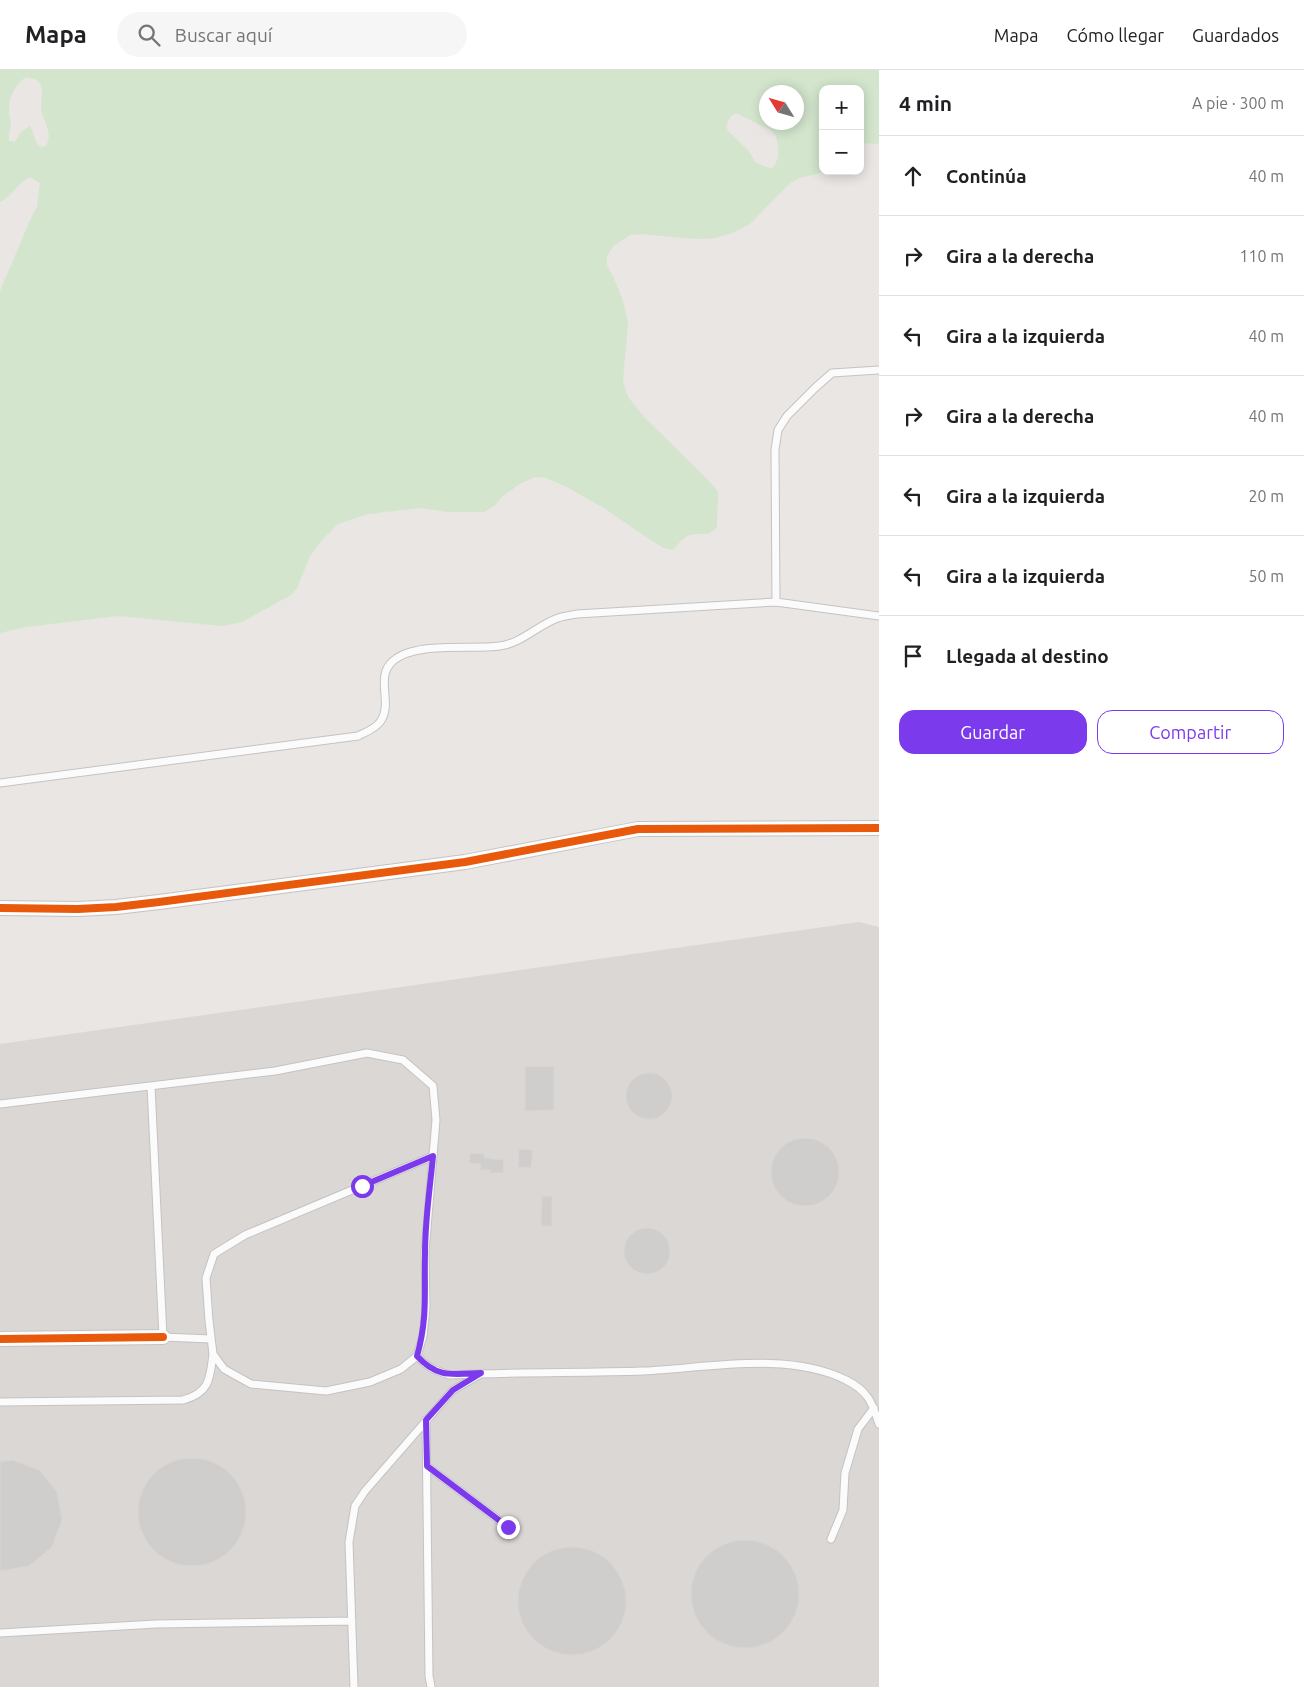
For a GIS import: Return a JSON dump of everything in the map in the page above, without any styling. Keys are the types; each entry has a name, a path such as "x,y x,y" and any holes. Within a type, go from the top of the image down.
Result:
{"street":[{"path":"0,908 78,909 150,903 465,862 638,829 879,828"},
{"path":"0,1339 163,1337"}],"lane":[{"path":"776,602 775,450 778,430 787,416 816,386 832,373 879,370"},
{"path":"0,783 358,736 374,729 382,721 384,711 384,674 392,661 407,652 426,649 502,646 519,640 558,618 577,614 776,602 879,616"},
{"path":"0,1104 275,1071 367,1053 403,1060 433,1086 436,1120 425,1252 426,1308 423,1336 417,1356 401,1369 370,1382 326,1391 251,1384 224,1369 213,1354"},
{"path":"151,1086 163,1337 211,1339"},
{"path":"0,1402 183,1400 191,1398 204,1389 210,1378 213,1354 206,1278 214,1254 245,1235 433,1156"},
{"path":"417,1356 425,1365 436,1372 450,1374 644,1371 788,1364 816,1369 846,1380 863,1390 874,1408 879,1424"},
{"path":"354,1687 349,1542 354,1506 453,1390 481,1373"},
{"path":"831,1539 843,1510 845,1473 858,1429 874,1408"},
{"path":"426,1420 429,1676 431,1687"},
{"path":"427,1466 508,1527"},
{"path":"0,1634 156,1624 352,1621"}],"shaded area":[{"path":"859,922 879,927 879,1687 0,1687 0,1044"}],"green space":[{"path":"0,70 879,70 879,144 864,144 864,85 819,85 819,173 800,178 789,184 750,224 732,233 715,238 697,239 640,234 630,235 613,246 607,257 607,265 623,301 628,323 623,381 628,397 644,417 718,492 717,527 709,534 688,536 673,550 664,548 607,510 567,487 546,478 535,477 521,483 484,512 447,512 421,508 368,514 338,524 310,556 297,588 291,595 242,622 223,626 118,616 26,627 0,633 0,291 37,207 40,183 30,177 22,182 9,196 0,202","holes":["26,77 37,80 41,86 41,107 49,136 46,146 40,147 38,145 30,126 21,132 15,142 9,141 11,125 10,103 15,88"]}],"building":[{"path":"554,1066 554,1110 525,1111 525,1067"},
{"path":"649,1073 662,1077 668,1083 672,1096 668,1109 662,1115 649,1119 636,1115 630,1109 626,1096 630,1083 636,1077"},
{"path":"805,1138 818,1141 829,1148 836,1159 839,1172 836,1185 829,1196 818,1203 805,1206 792,1203 781,1196 774,1185 771,1172 774,1159 781,1148 792,1141"},
{"path":"519,1149 533,1150 531,1168 518,1167"},
{"path":"470,1153 484,1154 484,1158 504,1160 503,1173 490,1173 490,1170 480,1170 481,1164 469,1163"},
{"path":"542,1196 552,1196 552,1226 541,1226"},
{"path":"647,1228 660,1232 666,1238 670,1251 666,1264 660,1270 647,1274 634,1270 628,1264 624,1251 628,1238 634,1232"},
{"path":"192,1458 213,1462 230,1474 242,1491 246,1512 242,1533 230,1550 213,1562 192,1566 171,1562 154,1550 142,1533 138,1512 142,1491 154,1474 171,1462"},
{"path":"12,1460 39,1470 57,1492 62,1520 52,1547 29,1566 0,1571 0,1462"},
{"path":"745,1540 766,1544 783,1556 795,1573 799,1594 795,1615 783,1632 766,1644 745,1648 724,1644 707,1632 695,1615 691,1594 695,1573 707,1556 724,1544"},
{"path":"572,1547 593,1551 610,1563 622,1580 626,1601 622,1622 610,1639 593,1651 572,1655 551,1651 534,1639 522,1622 518,1601 522,1580 534,1563 551,1551"}],"cycle path":[{"path":"0,908 78,909 159,902 465,862 638,829 879,828"},
{"path":"0,1339 163,1337"}],"route":[{"path":"362,1186 433,1156 425,1252 426,1308 423,1336 417,1356 425,1365 436,1372 450,1374 481,1373 453,1390 426,1420 427,1466 508,1527"}]}
